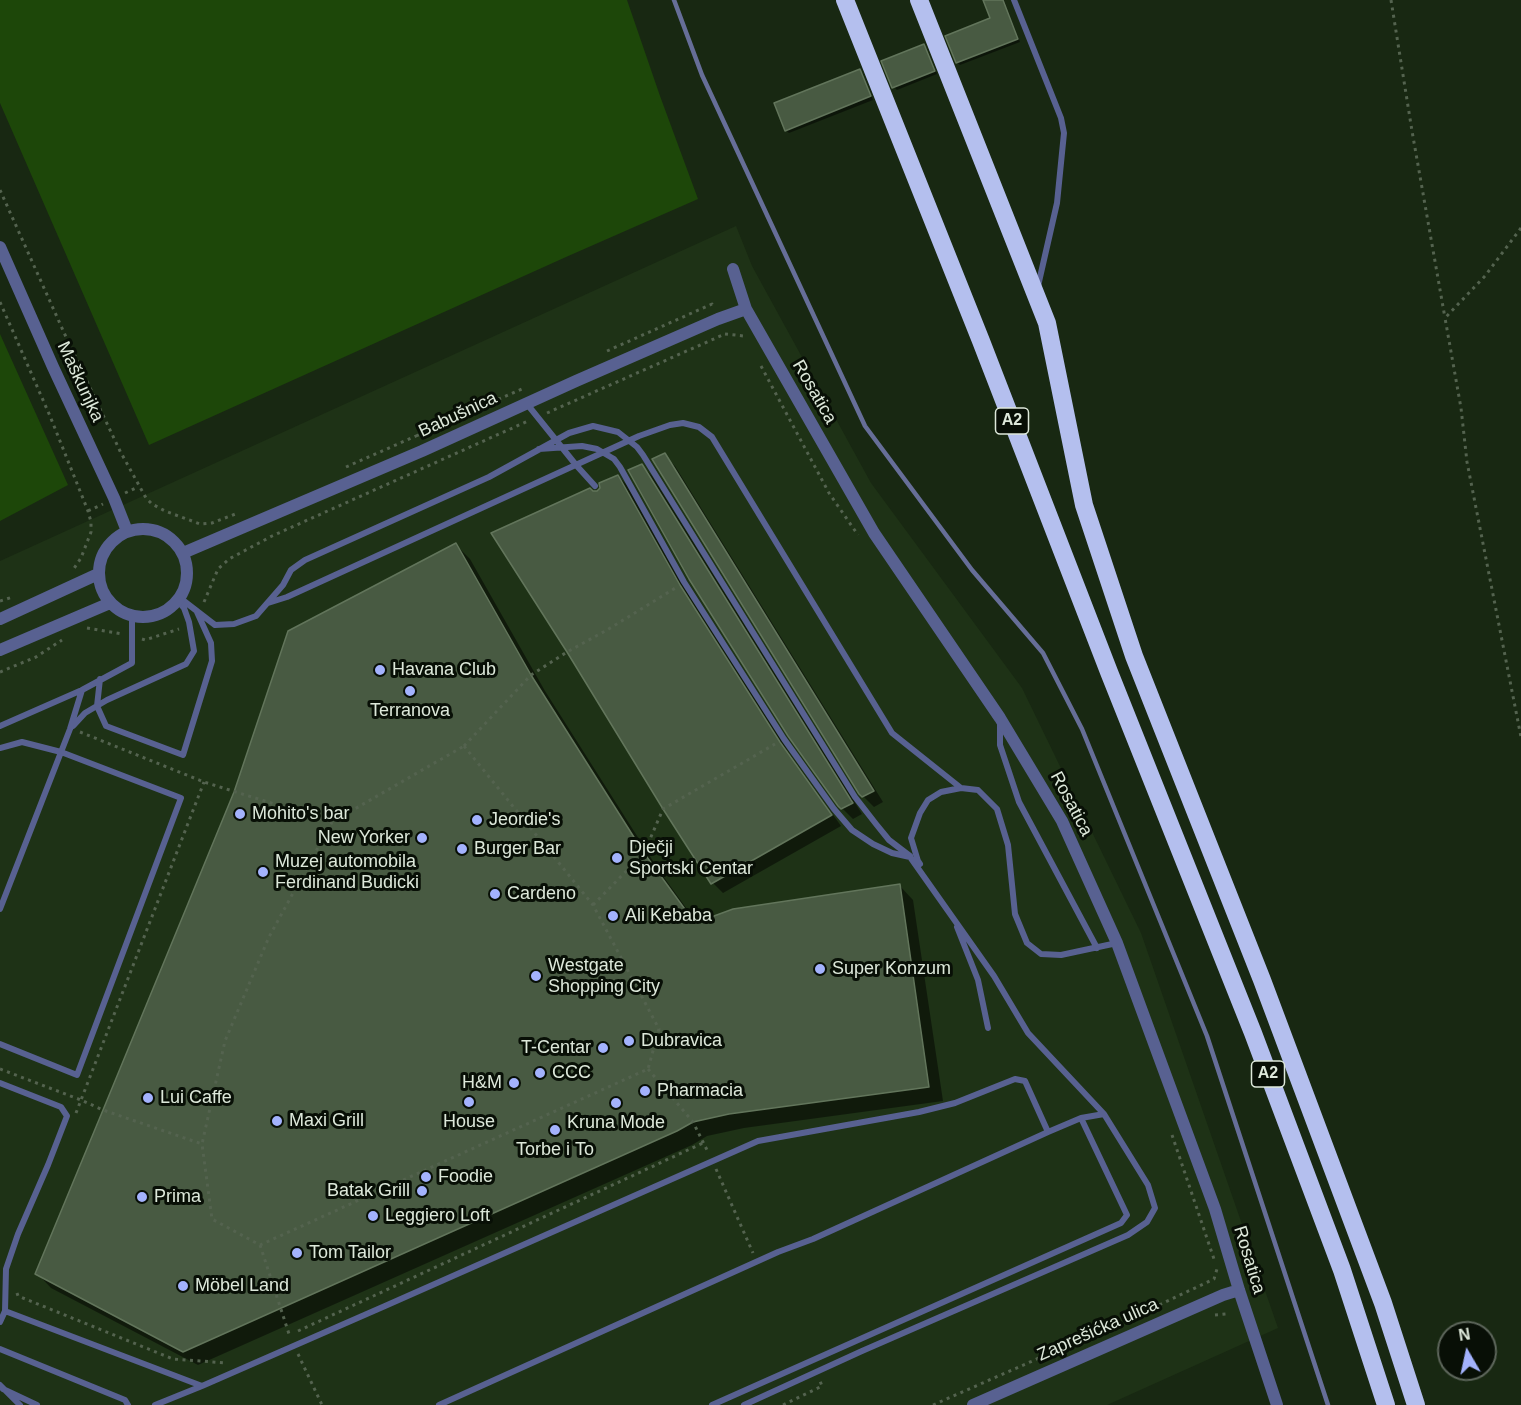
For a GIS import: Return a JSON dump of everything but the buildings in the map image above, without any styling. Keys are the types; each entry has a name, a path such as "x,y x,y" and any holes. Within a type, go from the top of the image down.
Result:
{"highway":[{"name":"A2","path":"845,0 1253,1033 1342,1270 1386,1405"},
{"name":"A2","path":"919,0 1047,323 1084,505 1134,656 1274,1013 1383,1303 1416,1405"}],"street":[{"name":"Maškunjka","path":"0,247 127,531"},
{"name":"Rosatica","path":"734,269 746,309 874,533 1000,718 1062,821 1118,943 1215,1209 1276,1405"},
{"name":"Babušnica","path":"183,553 422,452 527,403 718,319 746,309"},
{"path":"140,528 166,534 176,542 183,553 187,564 186,588 169,610 145,618 132,616 120,612 104,595 98,574 100,560 106,548 127,531 140,528"},
{"path":"0,619 98,574"},
{"path":"0,650 110,603"},
{"name":"Zaprešićka ulica","path":"973,1405 1239,1290"}],"lane":[{"path":"1014,0 1061,118 1064,133 1057,203 1036,296"},
{"path":"527,403 595,486"},
{"path":"268,603 287,597 639,436 683,423 699,427 712,437 892,733 961,788"},
{"path":"179,600 215,625 234,624 256,616 283,585 291,570 305,560 489,477 569,434 593,426 618,432 637,447 855,797 889,840 910,857 994,976 1028,1033 1104,1114 1148,1185 1155,1208 1147,1222 1128,1236 862,1351 744,1405"},
{"path":"539,449 582,446 597,449 614,459 684,582 784,739 834,809 852,830 873,844 892,854 910,857"},
{"path":"70,729 85,713 107,700 186,664 194,651 189,622 179,600"},
{"path":"100,679 97,706 106,726 183,755 212,661 211,644 197,612"},
{"path":"0,726 82,690 132,663 132,616"},
{"path":"0,909 70,729 82,690"},
{"path":"1000,718 1000,745 1019,802 1096,948"},
{"path":"0,748 22,742 61,752 181,798 77,1075 0,1044"},
{"path":"988,1028 978,980 952,914 918,861 911,838 920,813 928,800 941,792 961,788 978,790 996,808 1008,845 1015,914 1026,943 1041,954 1061,955 1118,943"},
{"path":"155,1405 295,1346 758,1141 919,1112 955,1103 1015,1079 1025,1081 1048,1132"},
{"path":"0,1083 61,1107 67,1116 18,1234 6,1269 5,1311 0,1322"},
{"path":"439,1405 1048,1132 1081,1118 1104,1114"},
{"path":"712,1405 1121,1223 1127,1215 1081,1118"},
{"path":"5,1311 202,1386"},
{"path":"0,1349 124,1400 128,1405"},
{"path":"2,1387 20,1405"},
{"path":"2,1387 37,1405"}],"path":[{"path":"1391,0 1461,408 1467,462 1521,737"},
{"path":"0,190 61,327 120,451 146,498 165,511 200,524 212,523 245,510"},
{"path":"1445,318 1485,276 1521,228"},
{"path":"0,302 51,416 91,522 88,544 75,568 67,576"},
{"path":"722,327 725,334"},
{"path":"543,415 725,334 744,336 749,344"},
{"path":"758,359 829,493 862,541"},
{"path":"346,467 466,414"},
{"path":"205,601 218,569 229,559 272,536 530,421"},
{"path":"416,436 419,443"},
{"path":"322,1405 289,1335 260,1245 212,1220 202,1144 225,1041 269,937 332,822 464,746 531,675 684,582"},
{"path":"83,629 88,627 119,633"},
{"path":"146,640 180,628"},
{"path":"0,672 36,657 67,637"},
{"path":"70,729 204,782 332,822"},
{"path":"593,905 644,853 663,809 784,739"},
{"path":"260,1245 648,1069 659,1029 593,905 464,746"},
{"path":"72,1122 204,782"},
{"path":"0,1070 202,1144"},
{"path":"933,1405 1214,1279 1217,1269 1171,1134"},
{"path":"289,1335 703,1143"},
{"path":"14,1286 18,1296 173,1359 230,1364"},
{"path":"783,1405 822,1386"}],"shaded area":[{"path":"736,226 752,266 871,483 1022,688 1141,933 1278,1328 1107,1405 0,1405 0,561"}],"green space":[{"path":"0,0 627,0 698,199 149,445 0,103"},
{"path":"0,334 68,485 0,521"}],"waterway":[{"path":"674,0 702,75 865,426 972,570 1043,653 1082,729 1207,1036 1328,1405"}],"place":[{"name":"Havana Club","path":"380,670"},
{"name":"Terranova","path":"410,691"},
{"name":"Mohito's bar","path":"240,814"},
{"name":"Jeordie's","path":"477,820"},
{"name":"New Yorker","path":"422,838"},
{"name":"Burger Bar","path":"462,849"},
{"name":"Dječji Sportski Centar","path":"617,858"},
{"name":"Muzej automobila Ferdinand Budicki","path":"263,872"},
{"name":"Cardeno","path":"495,894"},
{"name":"Ali Kebaba","path":"613,916"},
{"name":"Super Konzum","path":"820,969"},
{"name":"Westgate Shopping City","path":"536,976"},
{"name":"Dubravica","path":"629,1041"},
{"name":"T-Centar","path":"603,1048"},
{"name":"CCC","path":"540,1073"},
{"name":"H&M","path":"514,1083"},
{"name":"Pharmacia","path":"645,1091"},
{"name":"Lui Caffe","path":"148,1098"},
{"name":"House","path":"469,1102"},
{"name":"Kruna Mode","path":"616,1103"},
{"name":"Maxi Grill","path":"277,1121"},
{"name":"Torbe i To","path":"555,1130"},
{"name":"Foodie","path":"426,1177"},
{"name":"Batak Grill","path":"422,1191"},
{"name":"Prima","path":"142,1197"},
{"name":"Leggiero Loft","path":"373,1216"},
{"name":"Tom Tailor","path":"297,1253"},
{"name":"Möbel Land","path":"183,1286"}]}
